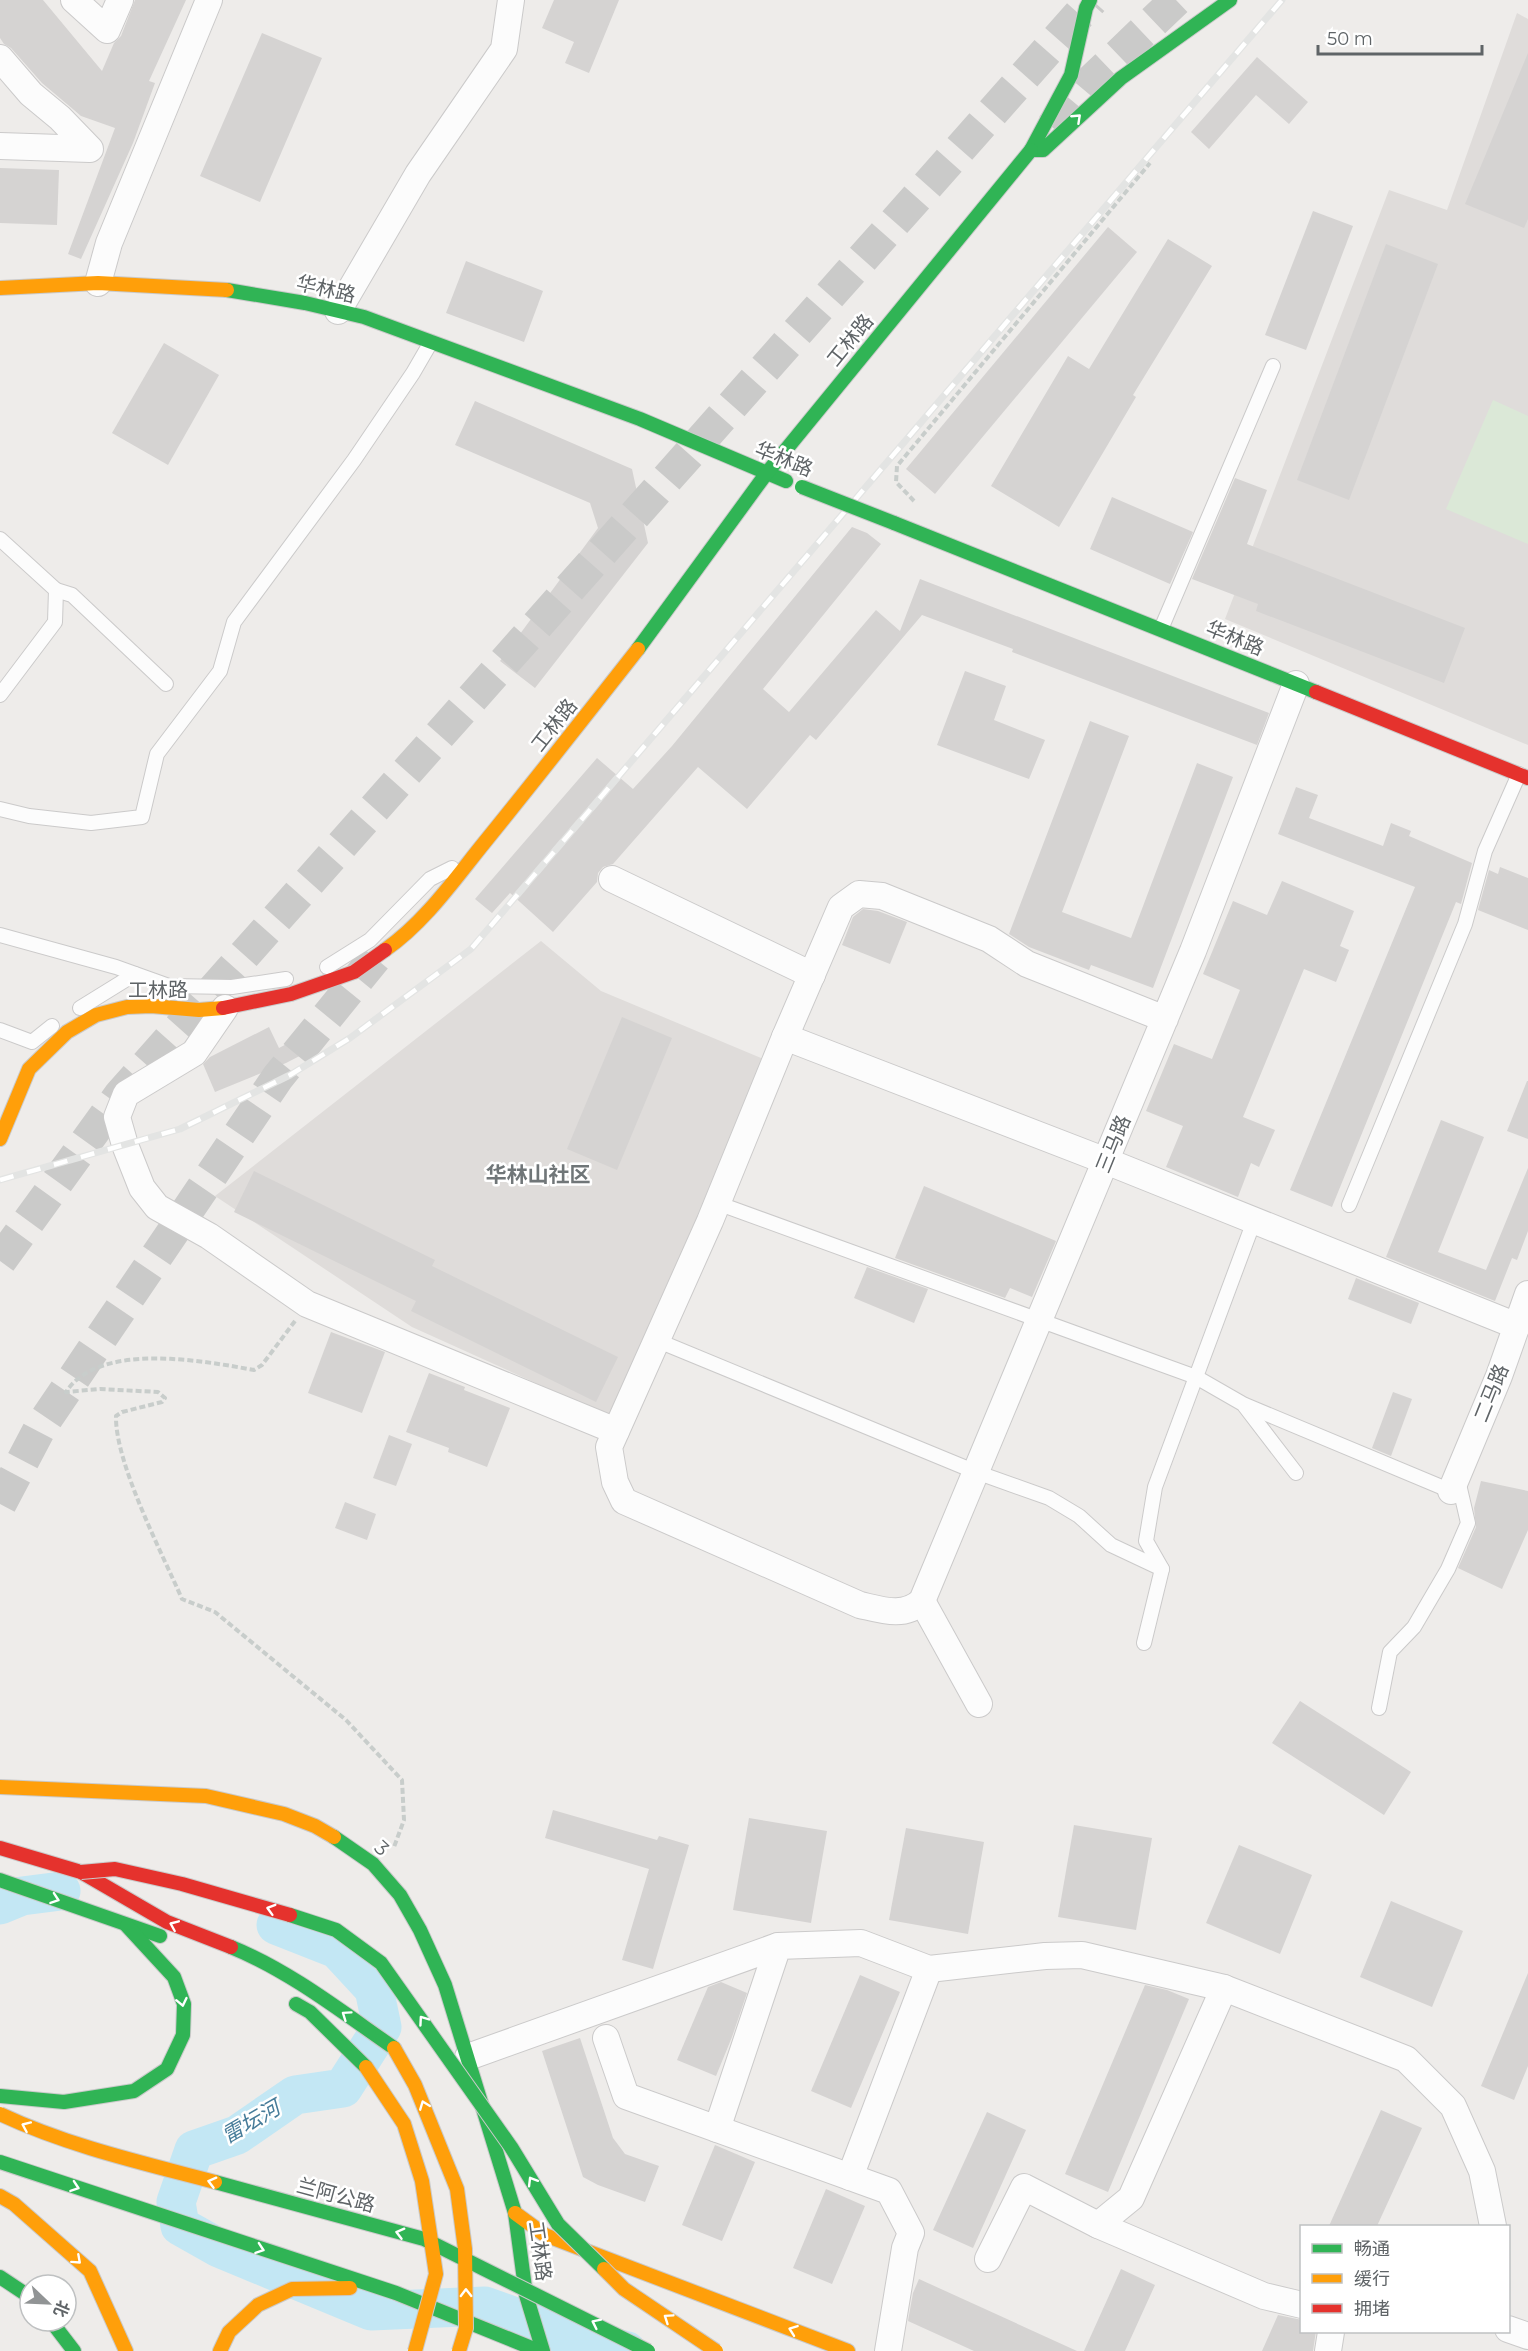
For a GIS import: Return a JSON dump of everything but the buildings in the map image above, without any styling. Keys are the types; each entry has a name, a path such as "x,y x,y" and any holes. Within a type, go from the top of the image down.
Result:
{"main road":[{"path":"1090,0 1086,8 1071,75 1031,150 1043,150 1121,78 1230,0"},
{"name":"工林路","path":"0,1139 29,1069 67,1032 96,1015 127,1007 199,1010 225,1008 291,994 354,972 399,939 431,908 556,755 653,630 766,474 1031,150"},
{"name":"华林路","path":"0,288 98,283 233,290 364,317 640,419 766,474 1161,629 1523,776"},
{"name":"3","path":"0,1787 206,1796 284,1814 315,1827 348,1845 373,1864 400,1895 445,1985 515,2213"},
{"path":"0,1848 81,1872 167,1922 253,1956 308,1988 394,2048 415,2085 457,2189 465,2249 466,2328 459,2351"},
{"path":"81,1872 115,1869 182,1884 281,1912 336,1930 381,1963 504,2137 558,2224 624,2289 716,2351"},
{"path":"0,1880 178,1942"},
{"path":"0,2096 64,2102 134,2091 168,2069 183,2035 184,2004 174,1977 123,1922"},
{"path":"200,1950 243,1968"},
{"path":"281,1993 310,2013 366,2067 404,2124 422,2181 436,2274 415,2351"},
{"name":"兰阿公路","path":"0,2114 32,2129 114,2155 424,2239 648,2351"},
{"path":"0,2162 396,2293 541,2348"},
{"path":"0,2196 14,2204 90,2271 126,2351"},
{"path":"515,2213 545,2235 848,2351"},
{"name":"工林路","path":"515,2213 526,2295 541,2348"},
{"path":"0,2277 18,2289"},
{"path":"220,2351 229,2332 258,2305 292,2289 344,2288 396,2293"},
{"path":"60,2333 74,2351"}],"street":[{"path":"74,0 107,30 120,0"},
{"path":"98,283 109,243 209,0"},
{"path":"338,311 418,174 504,49 511,0"},
{"path":"0,58 31,94 60,118 90,149 0,146"},
{"name":"三马路","path":"922,1601 1165,1019 1296,684"},
{"path":"612,879 812,975"},
{"path":"980,1704 922,1601 914,1609 890,1612 860,1605 624,1501 615,1482 609,1447 717,1203 841,907 859,894 882,896 989,939 1027,964 1165,1019"},
{"path":"225,1008 194,1053 126,1094 117,1117 142,1188 157,1207 209,1236 308,1304 616,1431"},
{"path":"785,1037 1106,1161 1516,1326"},
{"name":"二马路","path":"1454,1484 1528,1294"},
{"path":"468,2057 778,1946 861,1943 929,1969 1045,1956 1082,1955 1224,1988 1407,2059 1453,2106 1482,2171 1493,2225"},
{"path":"717,2129 778,1946"},
{"path":"850,2177 929,1969"},
{"path":"1098,2225 1131,2198 1224,1988"},
{"path":"606,2038 626,2096 889,2191 911,2232 905,2248 888,2351"},
{"path":"988,2259 1024,2187 1098,2225 1264,2296 1300,2304"},
{"path":"1510,2329 1528,2336"},
{"path":"1328,2351 1331,2333"}],"lane":[{"path":"0,808 29,816 91,823 142,816 158,754 220,671 234,622 354,460 432,341"},
{"path":"1161,629 1273,366"},
{"path":"0,539 56,590 72,595 166,684"},
{"path":"0,695 56,622 56,590"},
{"path":"1349,1205 1465,924 1485,851 1523,776"},
{"path":"0,935 170,986 232,987 306,974 332,965 370,940 430,879 472,857"},
{"path":"0,1110 32,1042 61,1019 135,974"},
{"path":"0,1030 32,1042"},
{"path":"717,1203 1196,1377 1243,1404 1454,1484 1468,1523 1448,1569 1414,1627 1390,1652 1379,1708"},
{"path":"1144,1643 1162,1569 1146,1541 1155,1487 1254,1221"},
{"path":"656,1340 976,1472 1049,1498 1079,1516 1112,1545 1162,1569"},
{"path":"1243,1404 1296,1473"}],"path":[{"path":"896,482 897,466 1150,163"},
{"path":"308,1304 262,1365 254,1370 207,1361 162,1359 121,1362 91,1371 72,1383 66,1392 100,1389 163,1394 165,1398 162,1402 122,1412 116,1416 116,1424 123,1456 135,1489 182,1599 215,1612 346,1720 402,1780 404,1820 384,1877"}],"shaded area":[{"path":"1517,13 1528,19 1528,745 1225,619 1389,190 1447,210"},
{"path":"541,941 601,991 766,1060 613,1418 412,1327 215,1196"}],"green space":[{"path":"1493,400 1528,416 1528,544 1446,509"}],"waterway":[{"name":"雷坛河","path":"0,1905 22,1896 61,1891"},
{"name":"雷坛河","path":"276,1925 337,1949 374,1989 382,2027 343,2088 295,2095 237,2135 194,2150 176,2202 180,2226 219,2248 371,2311 485,2306 565,2335 627,2351"}],"tunnel":[{"path":"0,1261 120,1095 1092,0"},
{"path":"1052,127 1087,85 1176,0"},
{"path":"0,1504 40,1428 278,1077 375,958"}],"railway":[{"path":"0,1180 180,1129 290,1075 350,1038 471,949 1282,0"}],"traffic: fast":[{"path":"1090,0 1086,8 1071,75 1031,150 1043,150 1121,78 1230,0"},
{"path":"638,649 766,474 1031,150"},
{"path":"227,290 305,303 364,317 640,419 786,481"},
{"path":"802,487 894,523"},
{"path":"894,523 1316,692"},
{"path":"334,1837 373,1864 400,1895 420,1930 445,1985 515,2213 526,2295 543,2351"},
{"path":"0,1880 160,1936"},
{"path":"290,1915 336,1930 381,1963 511,2147 558,2224 604,2269"},
{"path":"0,2096 64,2102 134,2091 167,2069 183,2035 184,2004 174,1977 127,1926"},
{"path":"231,1947 295,1980 394,2048"},
{"path":"296,2004 310,2012 366,2067"},
{"path":"0,2162 396,2293 539,2351"},
{"path":"215,2182 424,2239 648,2351"},
{"path":"0,2277 18,2289"},
{"path":"60,2333 74,2351"}],"traffic: slow":[{"path":"0,288 98,283 227,290"},
{"path":"385,950 413,927 438,900 638,649"},
{"path":"0,1139 29,1069 67,1032 96,1015 127,1007 151,1006 199,1010 223,1008"},
{"path":"0,1787 206,1796 284,1814 315,1826 334,1837"},
{"path":"394,2048 415,2085 457,2189 465,2249 466,2328 459,2351"},
{"path":"366,2067 404,2124 422,2181 436,2274 415,2351"},
{"path":"0,2114 79,2145 215,2182"},
{"path":"0,2196 14,2204 90,2271 126,2351"},
{"path":"515,2213 545,2235 848,2351"},
{"path":"604,2269 624,2289 716,2351"},
{"path":"220,2351 229,2332 258,2305 292,2289 350,2288"}],"traffic: jam":[{"path":"1316,692 1528,778"},
{"path":"223,1008 291,994 354,972 385,950"},
{"path":"0,1848 81,1872 167,1922 231,1947"},
{"path":"81,1872 115,1869 182,1884 290,1915"}],"district":[{"name":"华林山社区","path":"538,1175"}]}
